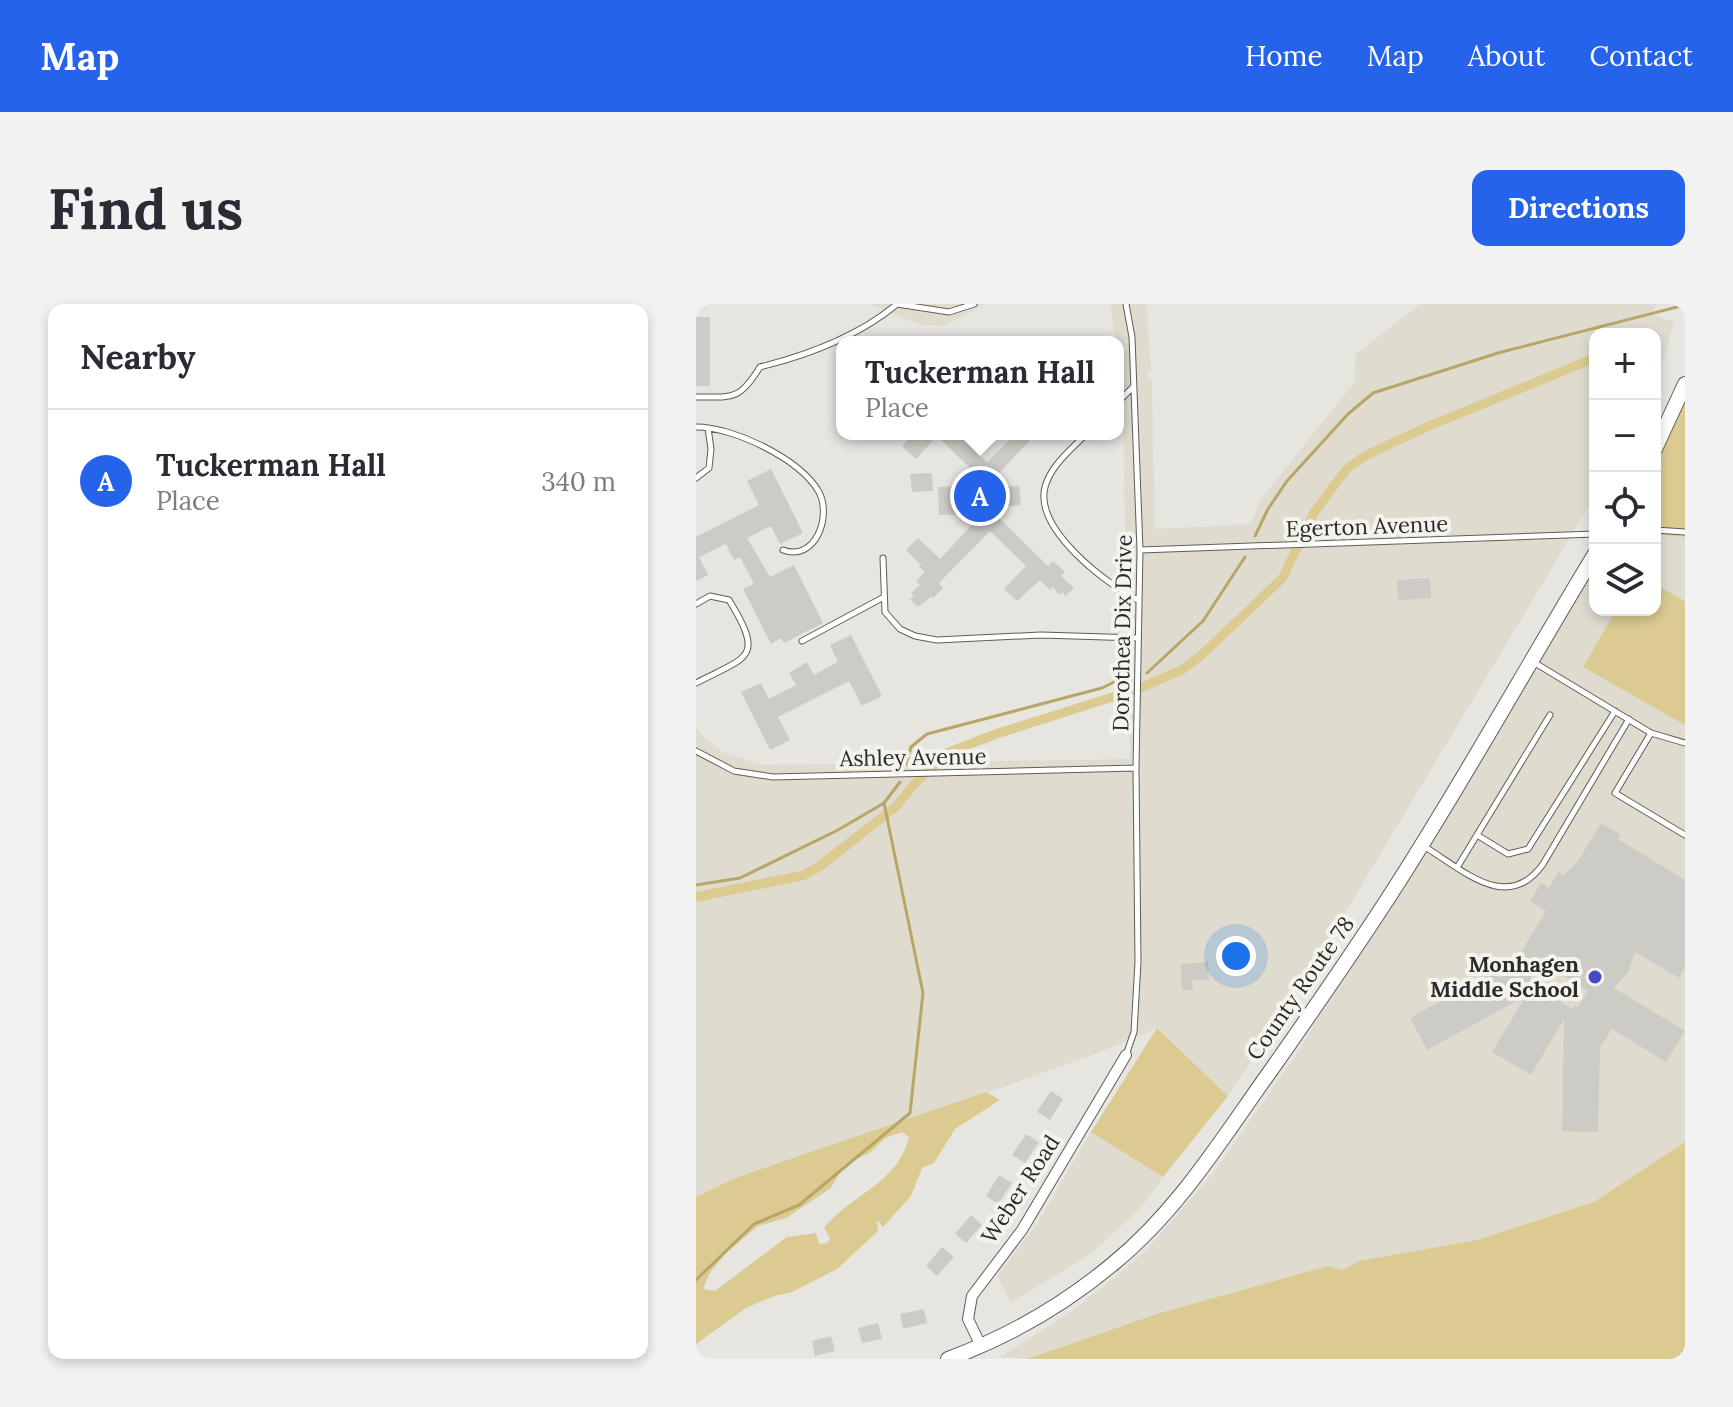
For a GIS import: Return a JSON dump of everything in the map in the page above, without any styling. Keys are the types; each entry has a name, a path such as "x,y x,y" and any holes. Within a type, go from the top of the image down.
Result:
{"street":[{"path":"1661,436 1685,384"},
{"name":"County Route 78","path":"948,1359 1021,1326 1068,1298 1116,1261 1162,1216 1204,1165 1345,965 1589,564"},
{"name":"Weber Road","path":"981,1346 968,1319 972,1296 1022,1230 1126,1055"}],"lane":[{"path":"844,336 876,322 896,304 949,312 974,304"},
{"name":"Dorothea Dix Drive","path":"1126,304 1132,337 1140,550 1136,768 1138,962 1134,1032 1126,1055"},
{"path":"696,397 733,397 751,382 760,367 794,358 836,340"},
{"path":"1124,396 1134,386"},
{"path":"696,427 725,430 774,453 808,478 821,495 822,521 814,541 804,552 783,550"},
{"path":"696,478 709,468 711,449 708,428"},
{"path":"1080,440 1051,472 1044,490 1050,520 1069,547 1105,580 1139,600"},
{"path":"1661,530 1685,532"},
{"name":"Egerton Avenue","path":"1140,550 1589,534"},
{"path":"883,558 885,612 900,629 915,636 937,640 1041,635 1138,638"},
{"path":"696,604 710,596 729,600 745,626 749,648 744,658 696,683"},
{"path":"802,641 884,597"},
{"path":"1531,660 1651,733 1685,743"},
{"path":"1477,835 1508,854 1528,849 1615,711"},
{"path":"1458,866 1550,715"},
{"path":"1421,844 1499,888 1529,881 1543,864 1629,719"},
{"path":"1651,733 1615,793 1685,835"},
{"name":"Ashley Avenue","path":"696,751 734,771 773,777 1136,768"}],"shaded area":[{"path":"869,304 985,304 944,326 921,325"},
{"path":"1110,304 1146,304 1151,372 1148,372 1148,379 1152,380 1155,529 1251,524 1261,499 1354,383 1356,354 1420,304 1657,304 1651,314 1674,322 1661,367 1661,328 1589,328 1589,506 1322,952 1228,1096 1157,1028 957,1104 735,1178 696,1197 696,727 702,736 723,752 761,765 1130,759 1124,336 1115,336"},
{"path":"1589,355 1589,365 1431,430 1369,459 1350,472 1318,515 1286,581 1184,674 1140,693 949,757 899,810 823,870 805,880 696,902 696,892 801,871 817,862 893,803 944,749 996,729 1136,685 1179,666 1198,652 1279,575 1310,510 1343,466 1364,451"},
{"path":"1685,383 1685,537 1661,535 1661,441"},
{"path":"1661,535 1685,537 1685,1192 1027,1359 1000,1357 1069,1313 1148,1248 1215,1171 1298,1052 1589,566 1589,616 1661,616"},
{"path":"1661,587 1685,601 1685,725 1583,667 1613,616 1661,616"},
{"path":"1157,1028 1228,1096 1163,1177 1091,1132"},
{"path":"986,1092 1000,1100 955,1129 934,1163 922,1168 911,1196 883,1227 877,1220 878,1231 837,1269 792,1292 746,1308 696,1344 696,1197 735,1178","holes":["902,1132 909,1137 895,1166 824,1228 830,1238 828,1243 819,1244 816,1233 787,1237 715,1291 703,1289 709,1274 726,1253 758,1226 786,1218 831,1188 844,1165 871,1152 885,1138"]},
{"path":"1091,1132 1163,1177 1141,1208 1092,1253 1011,1303 997,1276 1038,1222"},
{"path":"1685,1142 1685,1359 1027,1359 1160,1313 1328,1266 1343,1270 1359,1261 1477,1240 1594,1202"}],"building":[{"path":"696,317 710,317 710,386 696,386"},
{"path":"908,440 933,440 916,459 902,446"},
{"path":"941,440 964,440 987,462 1009,440 1030,440 997,475 998,487 1019,486 1021,505 998,507 1000,519 1048,566 1053,561 1065,572 1061,576 1074,588 1066,596 1062,592 1060,595 1053,587 1050,590 1040,580 1017,601 1004,589 1026,566 990,531 939,583 943,588 933,598 918,607 910,599 914,595 911,593 920,585 916,581 925,572 906,550 918,538 940,559 982,514 939,515 938,487 970,486 970,468"},
{"path":"771,469 803,533 780,544 771,526 747,538 770,577 794,565 823,623 784,643 781,638 771,644 743,589 754,584 740,557 734,560 726,544 699,557 708,575 696,581 696,537 759,505 747,481"},
{"path":"932,473 933,491 912,492 910,474"},
{"path":"1430,578 1431,598 1398,600 1397,580"},
{"path":"851,635 882,696 862,706 849,681 778,717 790,740 770,750 741,692 761,683 769,699 796,685 789,673 807,662 814,675 838,662 830,645"},
{"name":"Monhagen Middle School","path":"1601,823 1621,835 1618,839 1685,880 1685,968 1679,978 1635,952 1628,972 1614,988 1685,1031 1666,1062 1612,1029 1600,1047 1598,1132 1562,1131 1564,1019 1531,1075 1492,1052 1526,996 1427,1050 1410,1018 1484,977 1488,971 1500,978 1508,964 1512,967 1546,911 1530,901 1541,883 1549,888 1558,872 1564,875 1578,861","holes":["1539,961 1588,991 1578,1007 1574,1005 1572,1009 1531,984 1534,980 1530,978"]},
{"path":"1208,962 1209,980 1192,980 1193,990 1182,990 1181,964"},
{"path":"1051,1091 1063,1099 1050,1120 1037,1112"},
{"path":"1026,1134 1039,1142 1025,1163 1012,1155"},
{"path":"999,1175 1012,1183 998,1204 986,1196"},
{"path":"971,1215 982,1225 966,1243 955,1234"},
{"path":"942,1247 954,1257 937,1276 926,1266"},
{"path":"924,1309 927,1323 903,1329 900,1314"},
{"path":"878,1323 882,1339 862,1343 858,1328"},
{"path":"831,1336 835,1351 815,1356 812,1341"}],"waterway":[{"path":"1255,536 1287,481 1348,414 1373,393 1498,353 1685,305"},
{"path":"1147,673 1203,621 1245,557"},
{"path":"906,764 911,747 927,734 1102,688 1130,674"},
{"path":"696,885 740,878 838,830 884,803 900,782"},
{"path":"696,1280 754,1224 799,1205 910,1113 923,993 884,803"}],"place":[{"name":"Tuckerman Hall","path":"980,496"},
{"name":"Monhagen Middle School","path":"1595,977"}]}
